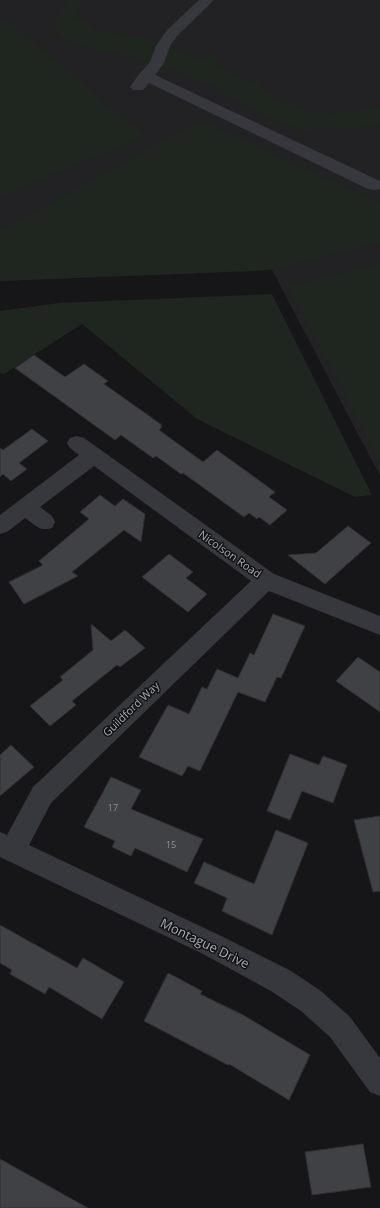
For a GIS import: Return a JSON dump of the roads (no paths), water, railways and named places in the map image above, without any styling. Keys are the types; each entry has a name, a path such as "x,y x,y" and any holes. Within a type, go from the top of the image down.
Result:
{"street":[{"path":"207,0 172,33 163,46 157,63 141,82 374,185"},
{"name":"Nicolson Road","path":"76,443 266,580 380,626"},
{"path":"0,526 94,455"},
{"path":"26,507 45,522"},
{"name":"Guildford Way","path":"6,847 42,795 266,580"},
{"name":"Montague Drive","path":"6,847 210,944 282,981 311,1001 340,1027 380,1082"}]}
